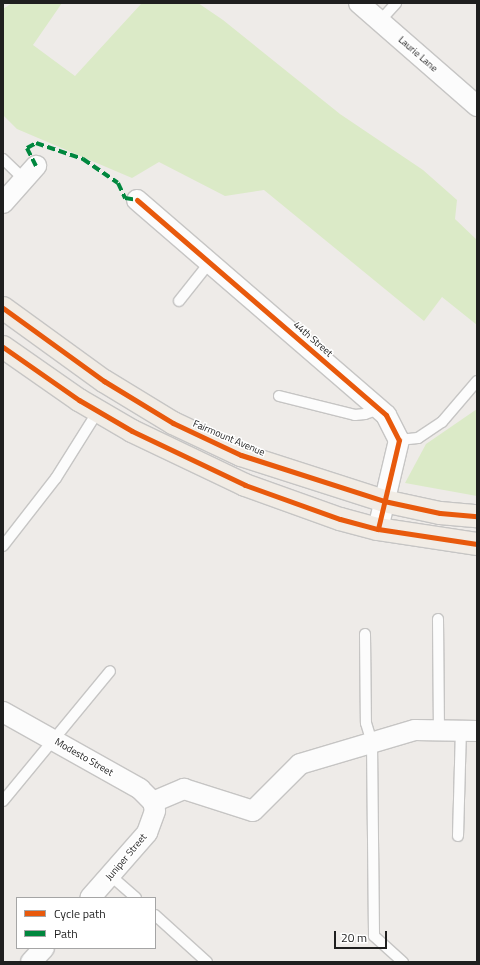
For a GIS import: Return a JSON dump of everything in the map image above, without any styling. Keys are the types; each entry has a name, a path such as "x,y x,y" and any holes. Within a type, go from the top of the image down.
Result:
{"main road":[{"name":"Fairmount Avenue","path":"3,308 104,381 173,423 241,455 384,501 440,513 477,516"},
{"path":"3,347 98,411 132,430 245,485 340,519 378,529 477,544"}],"street":[{"name":"Laurie Lane","path":"358,3 477,106"},
{"path":"3,203 30,172"},
{"name":"44th Street","path":"137,200 386,415 399,440"},
{"path":"378,529 399,440"},
{"name":"Modesto Street","path":"3,712 140,789 154,806"},
{"path":"154,806 184,788 253,811 300,764 415,730 469,731"},
{"name":"Juniper Street","path":"91,897 111,876 147,833 154,806"},
{"path":"31,962 43,949"}],"lane":[{"path":"380,21 396,3"},
{"path":"3,159 30,172"},
{"path":"179,301 210,262"},
{"path":"399,440 418,438 442,422 477,382"},
{"path":"278,396 355,415 365,414 379,409"},
{"path":"3,546 56,478 98,411"},
{"path":"438,619 439,730"},
{"path":"364,634 366,723 372,743 374,936 403,962"},
{"path":"3,801 55,740 110,671"},
{"path":"458,836 469,731"},
{"path":"111,876 135,897"},
{"path":"156,916 207,962"}],"green space":[{"path":"12,3 62,3 33,45 75,76 141,4 198,3 223,20 340,114 423,170 457,200 455,219 477,240 477,325 442,297 424,321 264,190 225,196 159,162 132,178 17,129 3,115 3,9"},
{"path":"477,409 477,496 405,483 426,444"}],"marked path":[{"path":"36,166 27,148 36,143 83,159 118,183 125,198 137,200"}],"cycle path":[{"path":"137,200 386,415 399,440 378,529"},
{"path":"3,308 104,381 173,423 241,455 384,501 440,513 477,516"},
{"path":"3,347 79,400 132,431 245,485 340,519 378,529 477,544"}]}
